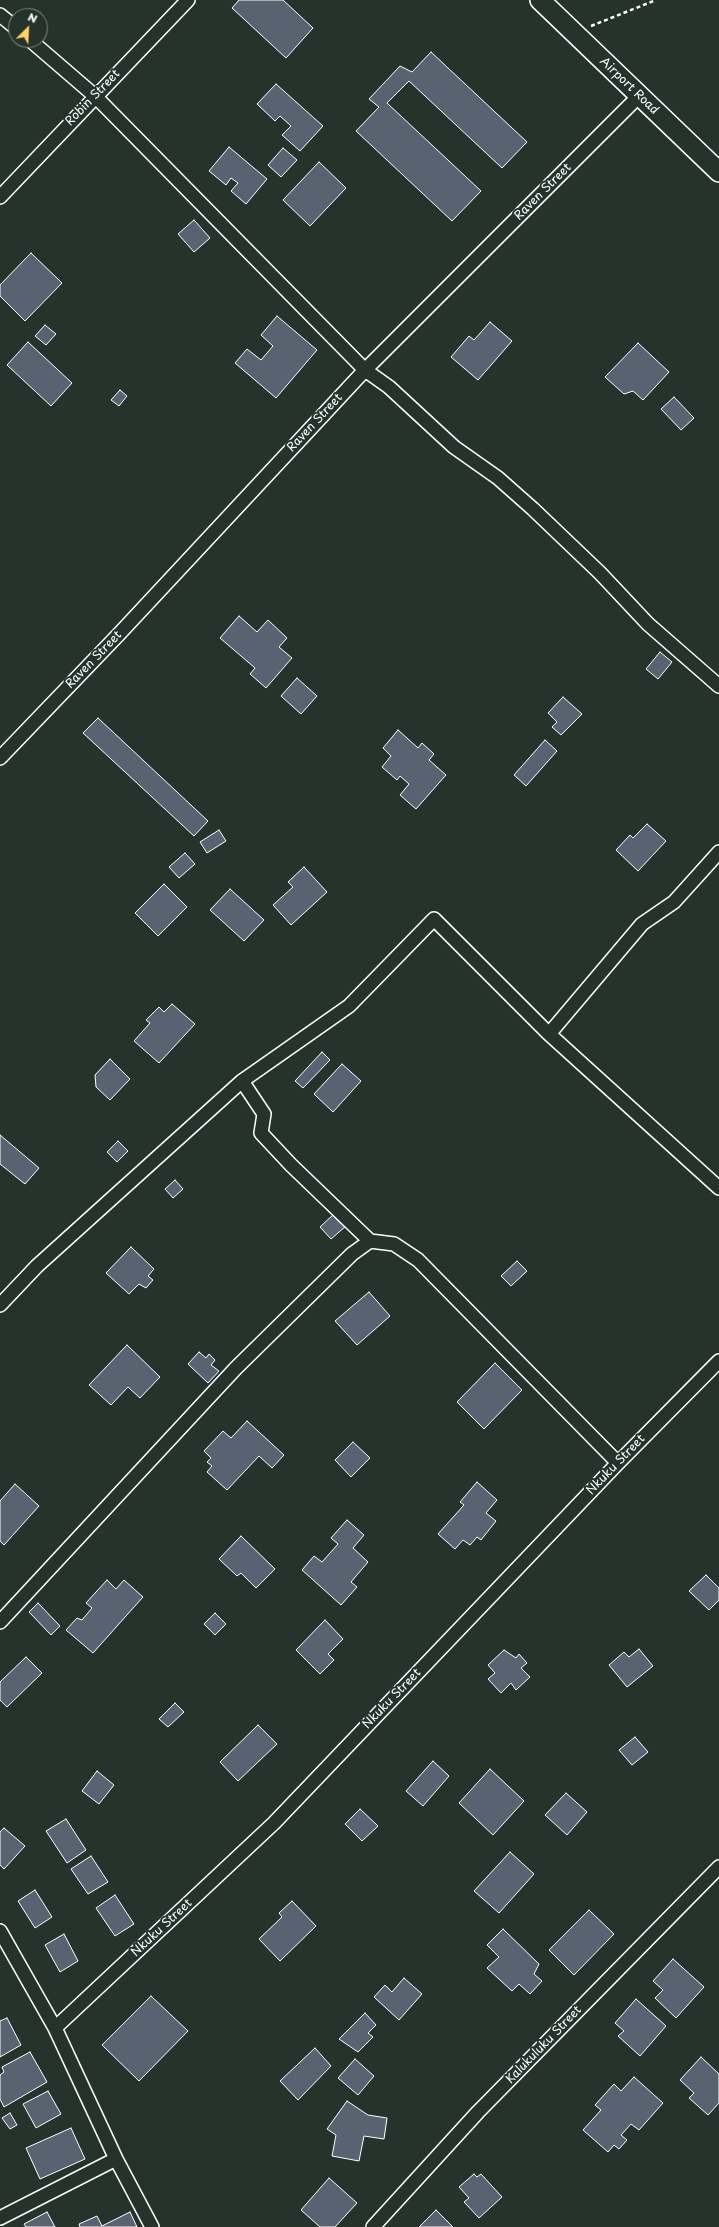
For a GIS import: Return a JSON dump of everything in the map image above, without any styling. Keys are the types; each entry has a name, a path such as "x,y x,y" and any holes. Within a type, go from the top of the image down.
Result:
{"street":[{"name":"Robin Street","path":"0,197 188,0"},
{"name":"Airport Road","path":"540,0 719,172"},
{"path":"0,15 8,22"},
{"path":"39,48 95,96 365,370 389,387 454,447 498,478 533,509 600,572 648,624 719,686"},
{"name":"Raven Street","path":"0,758 126,628 365,370 639,96"},
{"path":"550,1034 642,924 674,902 719,852"},
{"path":"0,1305 37,1266 242,1081 349,1006 434,919 550,1034 719,1188"},
{"path":"242,1081 264,1114 261,1133 291,1165 370,1241 394,1244 418,1260 618,1463"},
{"path":"0,1622 236,1368 352,1254 370,1241"},
{"name":"Nkuku Street","path":"55,2028 274,1823 618,1463 719,1360"},
{"name":"Kalukuluku Street","path":"373,2227 478,2112 719,1866"},
{"path":"0,1931 55,2028 116,2159 152,2227"},
{"path":"0,2218 116,2159"}],"path":[{"path":"575,32 656,0"}],"building":[{"path":"239,0 283,0 313,28 286,58 232,8"},
{"path":"431,52 527,142 502,168 409,81 387,103 481,191 452,221 356,131 379,107 369,99 400,66 412,72"},
{"path":"276,84 323,126 300,151 282,135 291,126 280,116 275,121 257,104"},
{"path":"229,147 267,179 246,204 231,191 238,183 231,178 226,185 209,171"},
{"path":"283,148 297,160 281,177 268,165"},
{"path":"319,162 346,188 310,226 283,200"},
{"path":"194,220 210,238 194,252 178,234"},
{"path":"31,253 62,283 25,321 0,296 0,285"},
{"path":"277,316 317,350 276,398 235,363 247,349 261,360 273,346 261,335"},
{"path":"490,322 512,341 478,380 451,357 469,336 474,340"},
{"path":"45,325 56,334 46,345 35,336"},
{"path":"28,342 72,383 51,406 7,365"},
{"path":"638,343 669,372 643,400 633,391 624,394 605,377"},
{"path":"120,390 127,396 119,406 111,400"},
{"path":"674,397 694,418 681,430 661,409"},
{"path":"239,616 257,632 268,620 287,638 279,647 292,658 266,688 250,674 255,668 220,638"},
{"path":"660,652 672,662 658,679 646,669"},
{"path":"297,678 317,696 301,714 281,696"},
{"path":"563,697 582,714 561,735 552,727 557,722 548,713"},
{"path":"98,718 208,821 194,836 83,733"},
{"path":"398,730 418,748 422,743 434,754 429,760 446,775 416,809 400,795 409,784 400,776 397,780 382,767 391,756 383,748"},
{"path":"545,740 557,751 526,786 514,775"},
{"path":"647,824 666,841 638,871 616,850 630,835 633,838"},
{"path":"219,830 226,841 207,853 200,842"},
{"path":"185,853 195,864 179,878 169,867"},
{"path":"304,867 327,892 291,925 273,905 293,887 288,882"},
{"path":"164,884 187,907 158,936 135,913"},
{"path":"230,889 264,920 244,941 210,910"},
{"path":"172,1004 195,1024 159,1063 134,1041 150,1023 146,1020 159,1007 164,1012"},
{"path":"322,1052 330,1060 303,1088 295,1081"},
{"path":"110,1059 130,1079 110,1100 96,1087 95,1075"},
{"path":"342,1064 361,1081 333,1112 314,1094"},
{"path":"0,1135 39,1168 25,1184 0,1164"},
{"path":"118,1141 128,1151 117,1162 107,1152"},
{"path":"175,1180 183,1189 173,1198 165,1189"},
{"path":"334,1214 346,1226 331,1239 320,1227"},
{"path":"131,1247 154,1269 148,1276 153,1280 146,1288 139,1284 129,1294 106,1273"},
{"path":"517,1261 527,1271 511,1286 501,1276"},
{"path":"369,1292 390,1316 357,1345 335,1321"},
{"path":"127,1345 160,1377 140,1398 128,1387 111,1405 89,1385"},
{"path":"199,1352 206,1358 209,1354 215,1360 211,1365 219,1371 208,1383 188,1364"},
{"path":"495,1363 522,1390 484,1429 457,1402"},
{"path":"247,1421 284,1455 272,1468 259,1456 227,1490 207,1472 212,1466 207,1462 211,1458 204,1451 223,1431 231,1438"},
{"path":"353,1442 370,1458 351,1477 335,1460"},
{"path":"477,1482 497,1500 486,1513 496,1521 481,1540 477,1537 470,1545 463,1540 455,1549 438,1534 464,1505 460,1502"},
{"path":"15,1484 39,1506 4,1545 0,1541 0,1501"},
{"path":"347,1520 364,1535 353,1548 368,1562 351,1582 357,1587 341,1605 302,1570 314,1556 322,1562 338,1544 331,1538"},
{"path":"241,1536 275,1569 256,1588 241,1573 237,1576 219,1559"},
{"path":"706,1575 719,1588 719,1600 709,1610 689,1591"},
{"path":"107,1580 116,1589 124,1580 143,1597 93,1653 66,1630 77,1618 82,1620 92,1608 86,1603"},
{"path":"38,1603 60,1626 51,1635 29,1612"},
{"path":"215,1613 226,1624 215,1635 204,1624"},
{"path":"325,1620 343,1639 328,1654 334,1660 320,1674 296,1650"},
{"path":"639,1649 653,1666 627,1687 609,1665 624,1652 629,1657"},
{"path":"504,1650 516,1658 519,1654 527,1663 521,1668 530,1677 516,1690 511,1683 501,1693 488,1679 495,1673 488,1665"},
{"path":"26,1657 42,1673 7,1707 0,1700 0,1682"},
{"path":"175,1703 184,1712 168,1727 159,1719"},
{"path":"258,1725 277,1744 238,1781 220,1762"},
{"path":"635,1737 648,1752 632,1765 619,1750"},
{"path":"433,1761 449,1776 423,1806 406,1791"},
{"path":"490,1769 524,1801 493,1835 459,1803"},
{"path":"97,1771 114,1785 99,1804 82,1791"},
{"path":"566,1793 587,1812 567,1835 545,1815"},
{"path":"360,1809 378,1826 362,1841 345,1824"},
{"path":"66,1819 86,1850 67,1863 46,1831"},
{"path":"4,1828 25,1846 4,1869 0,1865 0,1832"},
{"path":"510,1852 534,1874 499,1913 474,1891"},
{"path":"91,1856 108,1882 88,1894 71,1869"},
{"path":"35,1890 52,1917 35,1928 18,1901"},
{"path":"115,1895 134,1924 115,1936 96,1908"},
{"path":"292,1901 316,1926 280,1961 259,1939 282,1917 279,1913"},
{"path":"589,1910 614,1934 574,1975 549,1950"},
{"path":"503,1929 539,1964 534,1974 542,1981 530,1994 519,1984 512,1991 487,1968 499,1957 487,1945"},
{"path":"64,1934 78,1961 60,1972 45,1945"},
{"path":"673,1959 704,1987 676,2018 655,1998 663,1990 653,1981"},
{"path":"404,1978 422,1994 399,2020 374,1997 385,1985 392,1992"},
{"path":"151,1996 188,2031 139,2081 102,2045"},
{"path":"636,1999 666,2026 640,2056 618,2036 624,2031 615,2023"},
{"path":"365,2013 376,2025 368,2033 373,2037 358,2052 339,2039"},
{"path":"7,2018 21,2045 0,2057 0,2021"},
{"path":"315,2048 331,2066 298,2100 280,2081"},
{"path":"30,2052 47,2082 4,2107 0,2099 0,2075 4,2072 2,2067"},
{"path":"701,2057 719,2074 719,2103 708,2115 689,2098 694,2093 680,2080"},
{"path":"355,2059 374,2076 358,2095 338,2078"},
{"path":"634,2077 663,2103 639,2130 631,2124 621,2135 627,2140 619,2149 614,2145 608,2152 583,2130 601,2110 595,2105 614,2084 621,2091"},
{"path":"48,2091 61,2114 36,2128 23,2104"},
{"path":"347,2101 368,2115 387,2118 384,2139 364,2136 359,2161 332,2156 336,2135 327,2129"},
{"path":"10,2113 17,2125 10,2129 2,2118"},
{"path":"71,2128 85,2159 40,2179 26,2148"},
{"path":"474,2174 477,2177 481,2174 502,2197 479,2218 464,2202 469,2198 459,2187"},
{"path":"329,2178 357,2203 335,2227 320,2227 301,2210"},
{"path":"436,2210 453,2227 419,2227"},
{"path":"47,2212 55,2227 26,2227 24,2224"},
{"path":"130,2212 137,2227 80,2227 79,2224 97,2216 102,2226"}]}
